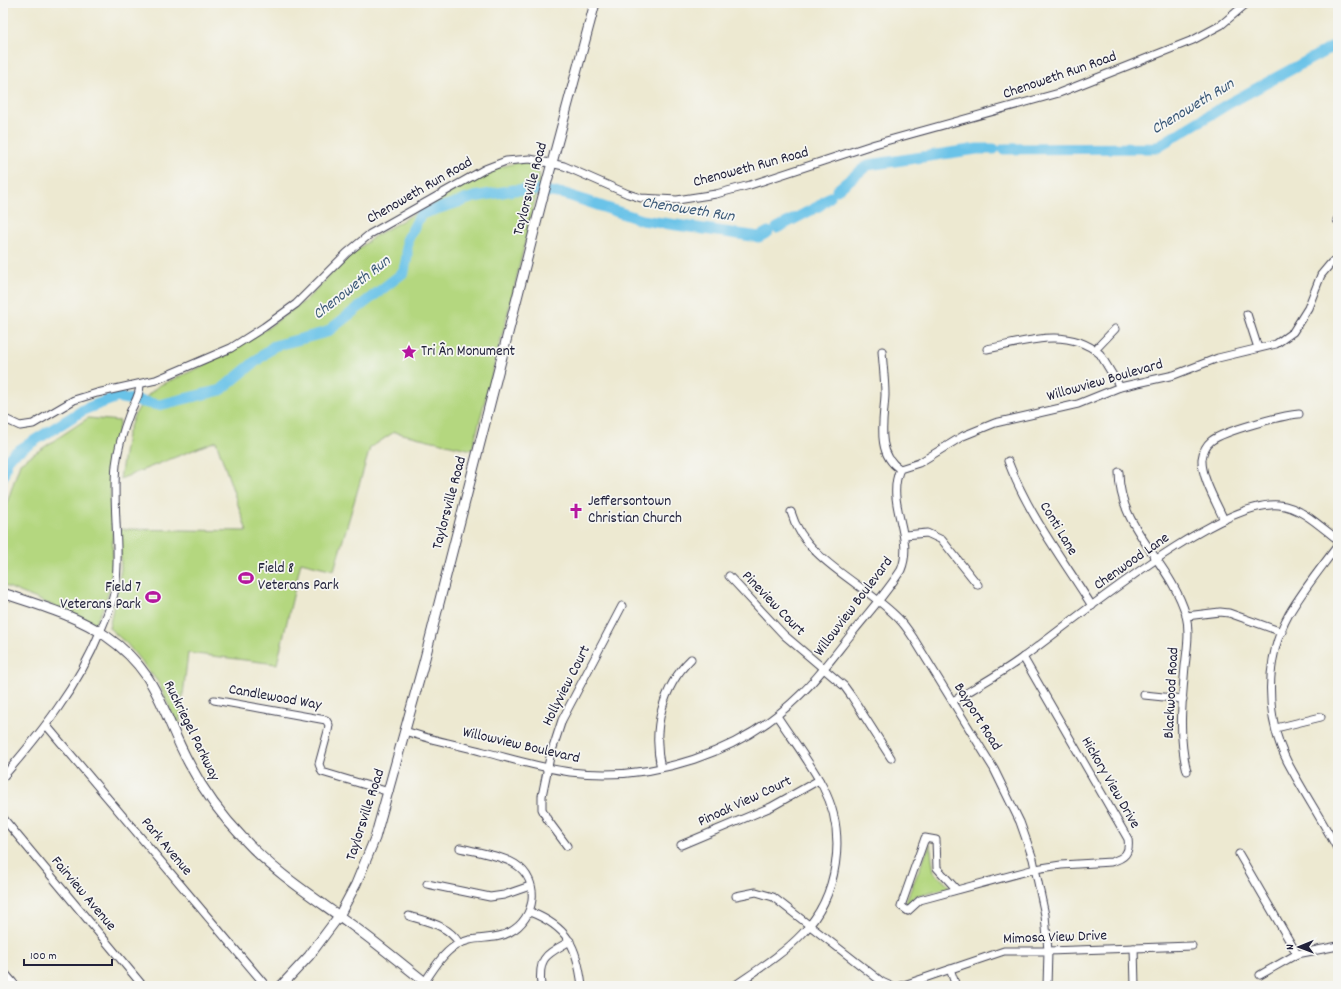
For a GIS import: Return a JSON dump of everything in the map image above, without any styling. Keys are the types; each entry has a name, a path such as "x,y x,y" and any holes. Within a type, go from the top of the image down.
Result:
{"main road":[{"name":"Taylorsville Road","path":"281,986 309,956 339,916 365,864 375,838 389,792 546,183 595,3"},
{"name":"Ruckriegel Parkway","path":"3,593 78,620 100,632 120,646 148,675 163,703 189,765 223,816 243,839 285,878 339,916 425,985"}],"street":[{"name":"Chenoweth Run Road","path":"3,418 15,424 29,425 74,400 97,393 156,380 196,364 250,336 296,304 348,253 370,234 485,169 515,159 530,159 552,163 641,198 677,200 716,194 750,185 875,144 1060,93 1193,40 1221,25 1247,3"},
{"name":"Willowview Boulevard","path":"405,731 548,768 597,774 623,774 661,768 689,761 723,748 742,738 776,716 801,695 878,601 901,570 906,555 905,535 895,500 896,483 900,469 919,463 963,436 995,423 1078,404 1120,387 1174,375 1218,358 1276,344 1293,332 1308,308 1321,275 1338,260"},
{"path":"1247,314 1258,348"},
{"path":"1095,350 1115,329"},
{"path":"987,349 1050,337 1067,339 1095,350 1106,362 1120,387"},
{"path":"882,351 885,393 882,439 889,455 900,469"},
{"path":"3,777 46,725 74,686 110,610 114,590 116,469 122,437 129,413 137,398 140,384"},
{"path":"1224,520 1203,469 1203,454 1208,444 1219,436 1285,415 1299,414"},
{"name":"Conti Lane","path":"1008,461 1026,501 1063,563 1092,606"},
{"path":"1119,472 1120,492 1130,520 1156,560"},
{"name":"Chenwood Lane","path":"953,701 1023,658 1156,560 1196,534 1224,520 1258,507 1280,505 1293,508 1338,540"},
{"name":"Bayport Road","path":"792,512 799,531 811,546 900,620 953,701 1007,793 1020,822 1035,869 1044,915 1048,951 1047,986"},
{"path":"905,535 927,533 942,540 978,585"},
{"path":"1338,545 1294,606 1275,651 1270,684 1272,710 1281,748 1288,762 1335,835 1338,850"},
{"name":"Blackwood Road","path":"1156,560 1176,590 1186,616 1187,644 1181,735 1187,771"},
{"name":"Pineview Court","path":"729,576 784,636 844,686 852,696 891,758"},
{"name":"Hollyview Court","path":"567,846 547,819 542,809 542,796 554,740 562,720 622,606"},
{"path":"1186,616 1230,612 1282,632"},
{"name":"Hickory View Drive","path":"957,890 936,868 936,840 925,838 901,906 908,911 920,900 1035,869 1061,865 1111,862 1127,855 1129,846 1128,839 1118,820 1023,658"},
{"path":"661,768 656,743 659,718 664,702 679,672 691,659"},
{"path":"1144,695 1183,699"},
{"name":"Candlewood Way","path":"214,700 326,720 329,725 319,764 322,772 389,792"},
{"path":"734,986 793,943 809,925 822,905 829,890 834,872 837,847 836,827 831,806 819,780 776,716"},
{"path":"1276,728 1321,717"},
{"name":"Park Avenue","path":"46,725 266,986"},
{"name":"Pinoak View Court","path":"681,845 771,807 819,780"},
{"name":"Fairview Avenue","path":"3,818 143,986"},
{"path":"425,985 449,951 459,944 476,937 505,935 520,926 530,912 532,902 530,886 527,877 516,865 498,858 460,848"},
{"path":"1239,854 1297,954"},
{"path":"427,884 490,897 504,895 530,886"},
{"path":"736,896 756,892 768,894 882,982 891,986"},
{"path":"530,912 555,924 570,941 577,954 582,986"},
{"path":"409,916 444,928 450,932 459,944"},
{"path":"541,986 539,971 541,963 549,954 570,941"},
{"name":"Mimosa View Drive","path":"901,986 1004,951 1192,946"},
{"path":"1260,975 1297,954 1338,946"},
{"path":"1134,948 1135,986"},
{"path":"950,969 956,986"},
{"path":"3,971 16,986"}],"green space":[{"path":"520,162 532,164 537,168 540,179 511,301 472,450 394,432 370,448 334,570 301,562 277,664 188,653 179,728 158,682 127,644 109,628 121,569 120,529 247,531 216,441 120,479 127,435 134,416 145,398 158,386 203,366 262,332 306,300 348,257 375,236 480,176 496,168"},
{"path":"88,418 120,421 111,466 110,486 113,546 110,586 104,605 95,623 3,585 3,515 20,463"},
{"path":"930,844 934,872 950,887 915,896 907,904 905,903"}],"waterway":[{"name":"Chenoweth Run","path":"1004,149 1155,148 1228,104 1338,44"},
{"name":"Chenoweth Run","path":"837,190 868,165 977,149 994,149"},
{"name":"Chenoweth Run","path":"3,476 7,461 13,454 85,409 117,397 159,405 221,390 274,346 327,332 404,272 407,256 407,240 421,214 474,197 514,190 536,190 565,194 642,220 759,237 768,232"},
{"name":"Chenoweth Run","path":"777,228 819,206 830,197"}],"place":[{"name":"Tri Ân Monument","path":"409,352"},
{"name":"Jeffersontown Christian Church","path":"576,511"},
{"name":"Field 8 Veterans Park","path":"246,578"},
{"name":"Field 7 Veterans Park","path":"153,597"}]}
